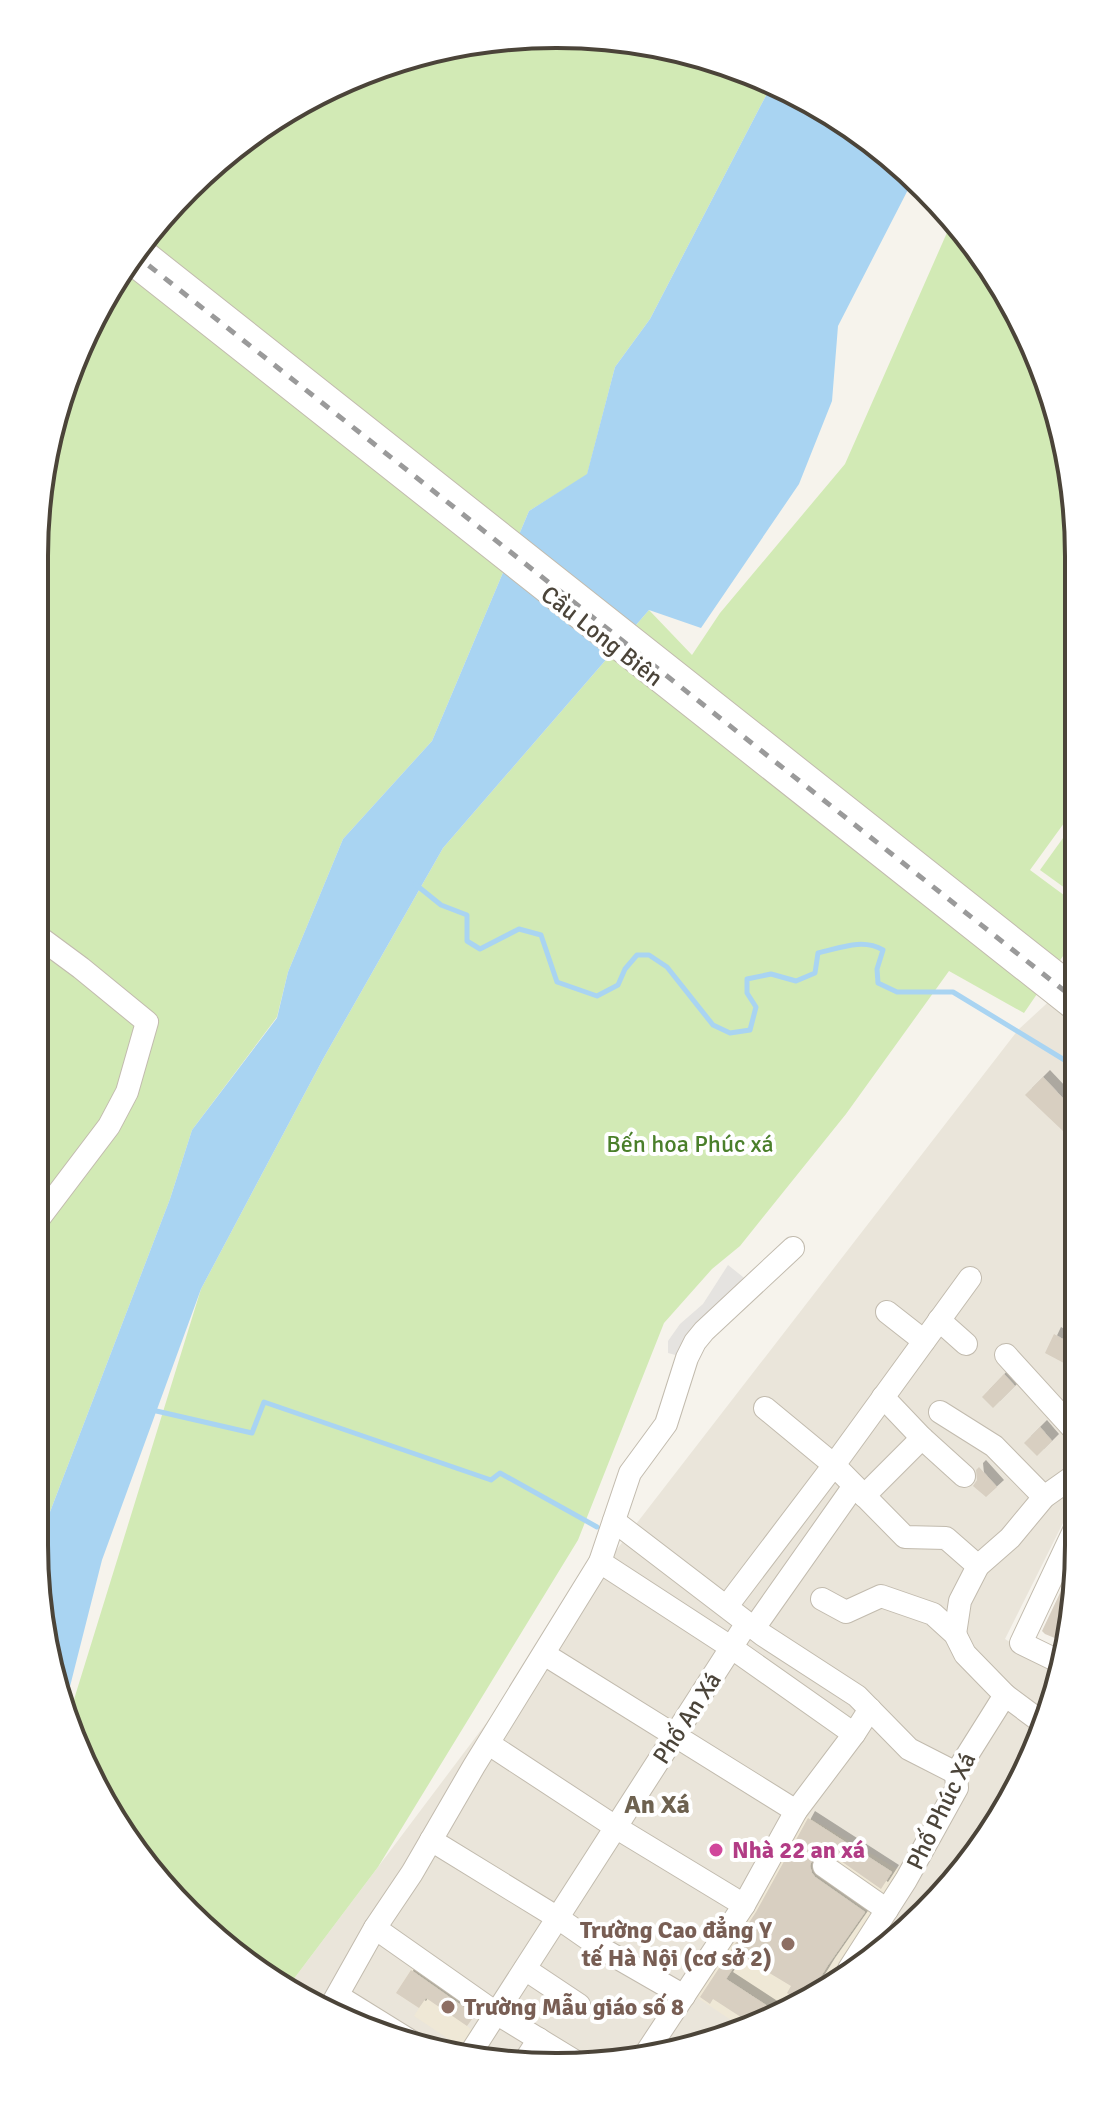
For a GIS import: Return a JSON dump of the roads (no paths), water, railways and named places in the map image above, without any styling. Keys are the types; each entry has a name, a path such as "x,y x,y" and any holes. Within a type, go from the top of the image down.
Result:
{"street":[{"name":"Cầu Long Biên","path":"148,254 1065,979"},
{"name":"Cầu Long Biên","path":"138,269 1065,1002"},
{"path":"48,944 147,1022 127,1092 109,1126 48,1207"},
{"path":"334,2002 375,1928 600,1562 630,1473 666,1424 695,1342 793,1248"},
{"path":"727,1606 970,1278"},
{"path":"887,1312 924,1341"},
{"path":"939,1320 966,1344"},
{"path":"1006,1355 1065,1420"},
{"path":"883,1397 964,1476"},
{"path":"765,1408 834,1465 905,1537 946,1538 978,1566"},
{"path":"940,1412 994,1446 1044,1497"},
{"name":"Phố An Xá","path":"475,2046 732,1648 859,1491 922,1438"},
{"path":"955,1634 960,1601 978,1566 1010,1538 1044,1497 1065,1482"},
{"path":"614,1521 750,1626 857,1696 909,1749 956,1773"},
{"path":"1052,1658 1021,1643 1065,1550"},
{"path":"600,1562 732,1648 854,1734"},
{"path":"822,1599 846,1612 881,1596 933,1614 955,1634 965,1654 1005,1695 1035,1717"},
{"path":"544,1654 796,1811"},
{"name":"Phố Phúc Xá","path":"860,1952 906,1880 957,1788 956,1773 1005,1695"},
{"path":"652,2044 744,1905 796,1811 870,1709"},
{"path":"489,1744 617,1828 744,1905"},
{"path":"431,1840 604,1950 684,1996"},
{"path":"824,1866 887,1910"},
{"path":"375,1928 558,2053"},
{"path":"525,1969 579,2005"},
{"path":"530,2052 539,2039"}],"water":[{"path":"767,94 839,134 908,189 838,326 832,401 799,484 701,628 649,610 443,848 323,1059 201,1289 102,1560 69,1689 52,1611 48,1517 170,1199 192,1130 277,1018 288,972 343,839 432,741 529,511 587,474 615,367 650,319"}],"waterway":[{"path":"415,884 441,905 467,915 467,941 480,949 519,929 541,935 557,982 597,996 618,985 625,969 637,955 649,955 667,967 713,1025 730,1033 750,1030 756,1007 747,993 747,979 771,974 796,981 815,973 818,953 851,945 868,945 883,950 877,969 878,983 897,992 953,992 1065,1060"},
{"path":"152,1410 252,1433 264,1402 491,1480 500,1473 597,1527"}],"railway":[{"path":"143,261 1065,991"}],"place":[{"name":"Nhà 22 an xá","path":"716,1850"},
{"name":"Trường Cao đẳng Y tế Hà Nội (cơ sở 2)","path":"788,1944"},
{"name":"Trường Mẫu giáo số 8","path":"448,2007"}],"district":[{"name":"An Xá","path":"657,1804"}],"park label":[{"name":"Bến hoa Phúc xá","path":"690,1144"}]}
